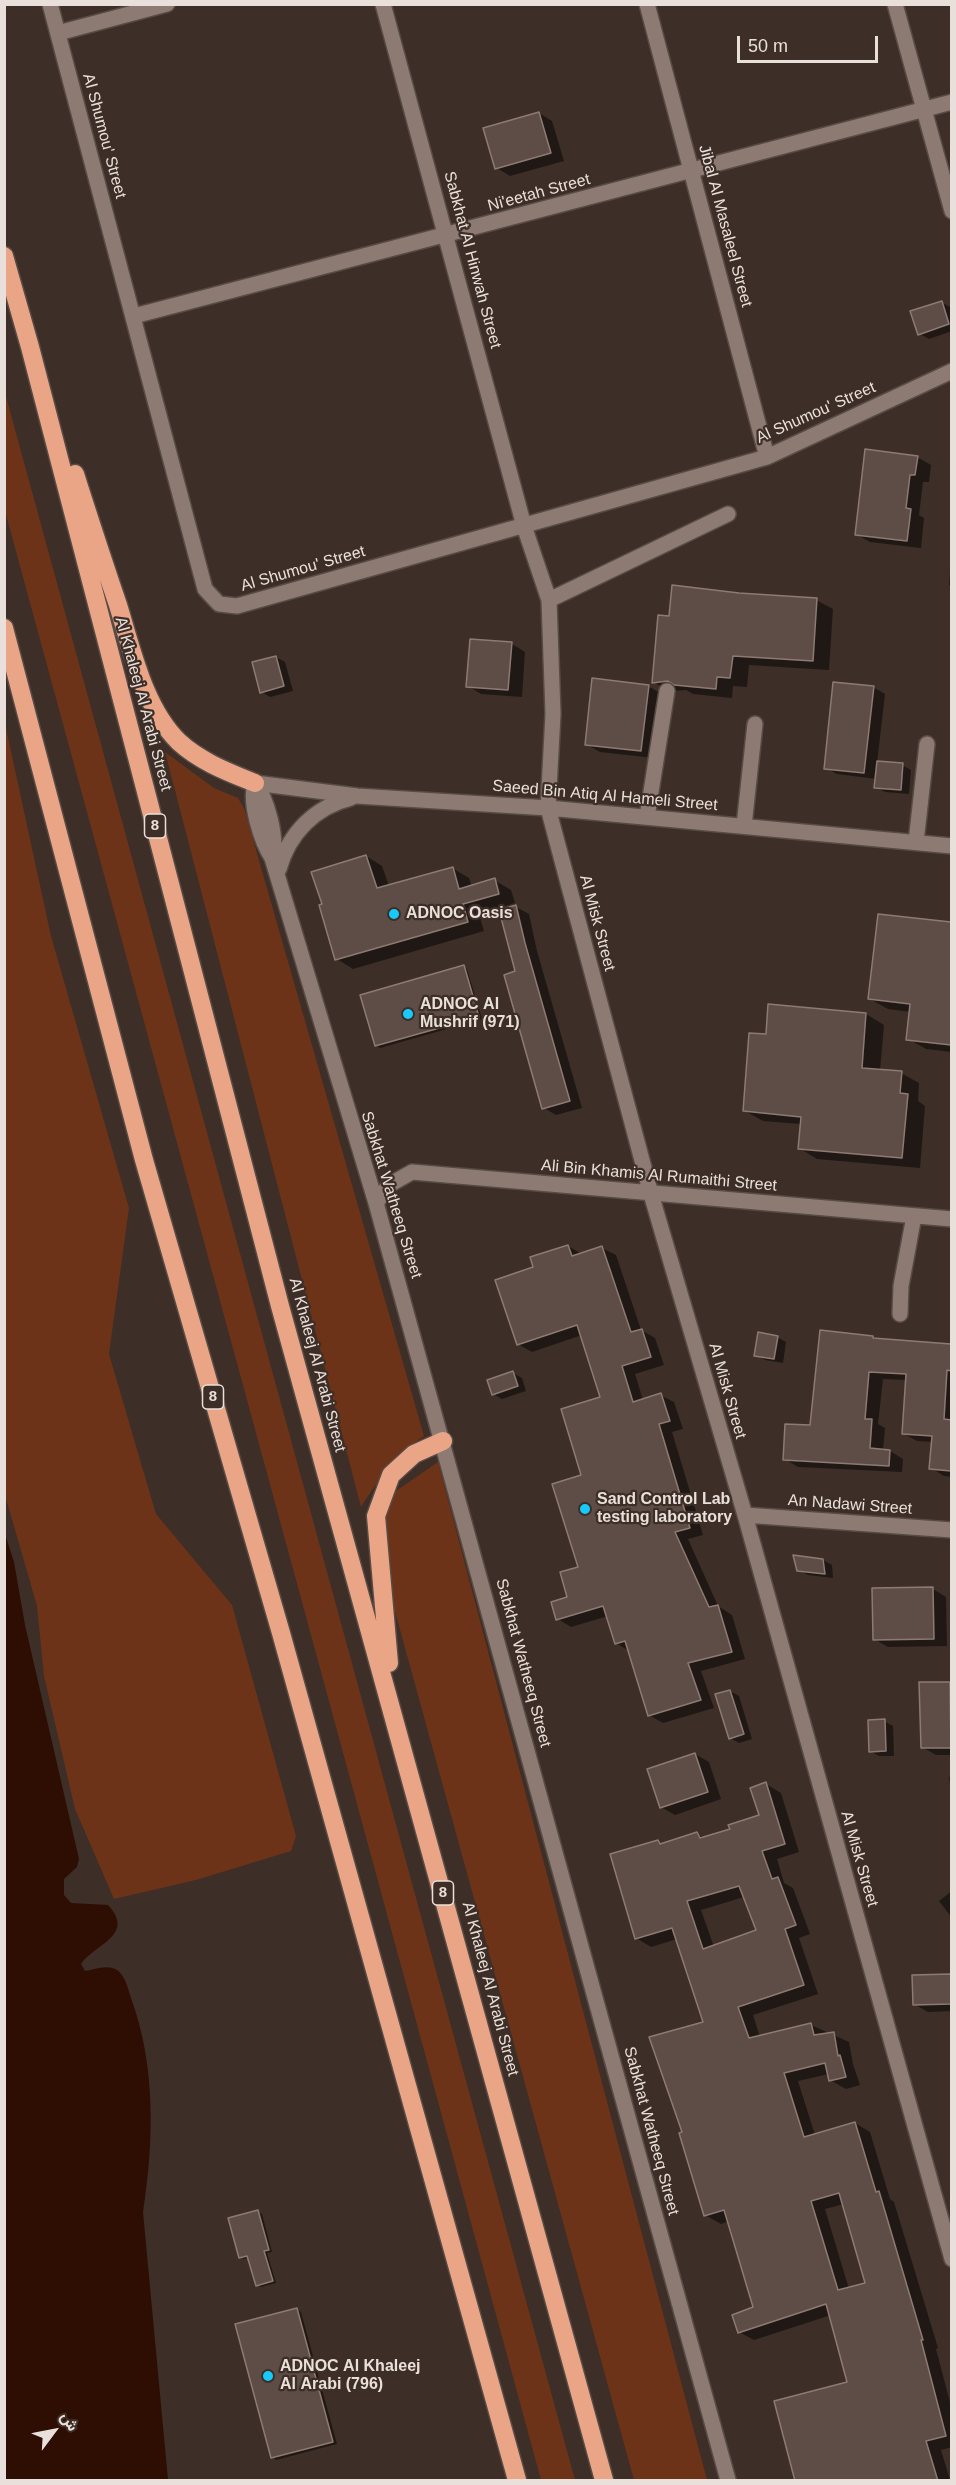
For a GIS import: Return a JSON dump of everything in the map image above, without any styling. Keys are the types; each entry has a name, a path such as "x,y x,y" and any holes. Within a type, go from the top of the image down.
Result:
{"highway":[{"name":"Al Khaleej Al Arabi Street","path":"4,256 30,347 280,1306 394,1712 604,2481"},
{"path":"30,347 63,438 134,654 159,716 177,740 194,755 255,783"},
{"name":"8","path":"4,628 144,1160 278,1622 518,2481"},
{"path":"394,1712 376,1516 391,1475 414,1454 443,1441"}],"street":[{"name":"Al Shumou' Street","path":"50,4 205,589 219,604 237,606 767,457 951,371"},
{"path":"58,33 167,4"},
{"name":"Sabkhat Al Hinwah Street","path":"383,4 524,526"},
{"name":"Jibal Al Masaleel Street","path":"647,4 767,457"},
{"path":"895,4 951,211"},
{"name":"Ni'eetah Street","path":"134,316 447,236 951,102"},
{"path":"549,600 728,514"},
{"name":"Al Misk Street","path":"524,526 549,600 553,714 548,808 651,1194 745,1515 951,2259"},
{"path":"647,817 667,691"},
{"path":"744,826 755,724"},
{"path":"916,842 927,744"},
{"name":"Saeed Bin Atiq Al Hameli Street","path":"255,783 357,796 548,808 951,846"},
{"name":"Sabkhat Watheeq Street","path":"255,783 264,797 276,844 272,858 376,1203 443,1441 728,2481"},
{"path":"277,875 282,856 304,823 320,810 338,801 357,796"},
{"name":"Ali Bin Khamis Al Rumaithi Street","path":"376,1203 388,1185 412,1172 951,1219"},
{"path":"900,1314 901,1286 914,1216"},
{"name":"An Nadawi Street","path":"745,1515 951,1530"}],"shaded area":[{"path":"4,389 575,2480 541,2480 5,511"},
{"path":"4,719 51,936 129,1208 109,1354 156,1514 232,1605 296,1836 291,1851 196,1880 114,1899 75,1809 44,1676 37,1606 5,1495"},
{"path":"165,752 214,788 238,798 244,808 424,1436 405,1451 381,1477 361,1507"},
{"path":"438,1462 707,2480 634,2480 383,1568 384,1518 396,1491"},
{"path":"4,1531 14,1562 25,1625 79,1859 77,1867 64,1879 64,1895 71,1903 108,1905 118,1924 110,1938 81,1964 85,1971 109,1967 122,1975 139,2024 145,2051 149,2077 151,2131 143,2212 168,2480 5,2480"}],"building":[{"path":"539,112 551,153 495,169 483,128"},
{"path":"942,301 949,324 918,335 910,311"},
{"path":"865,449 918,456 915,475 910,475 906,508 911,509 907,541 855,535"},
{"path":"672,585 739,593 817,598 813,661 733,656 730,678 717,677 716,689 674,685 668,681 652,683 658,615 669,616"},
{"path":"470,639 512,642 508,690 466,687"},
{"path":"276,656 284,686 260,693 252,662"},
{"path":"592,678 649,685 641,751 585,745"},
{"path":"833,682 874,686 864,773 824,769"},
{"path":"877,761 903,763 901,790 874,788"},
{"name":"ADNOC Oasis","path":"366,855 377,888 453,867 459,889 495,878 499,894 463,904 468,922 335,960 319,905 322,904 311,872"},
{"path":"516,905 570,1101 542,1109 504,975 515,971 499,910"},
{"path":"878,914 951,922 951,1045 906,1040 910,1004 868,999"},
{"path":"464,965 479,1017 375,1046 360,995"},
{"path":"768,1004 866,1013 862,1068 902,1071 900,1093 908,1094 902,1158 798,1149 801,1117 743,1111 749,1033 766,1034"},
{"path":"568,1245 572,1256 602,1246 631,1332 642,1329 651,1357 622,1366 633,1402 661,1393 670,1421 659,1424 690,1528 675,1532 709,1607 718,1605 732,1652 688,1663 701,1700 648,1716 625,1641 615,1644 603,1606 556,1620 551,1602 567,1597 560,1572 578,1567 552,1484 581,1475 561,1409 600,1397 577,1325 517,1345 495,1280 533,1267 530,1257"},
{"path":"820,1330 873,1336 873,1338 951,1344 951,1371 947,1370 944,1419 951,1420 951,1471 929,1469 932,1436 902,1434 906,1374 869,1372 865,1419 872,1419 870,1448 890,1450 889,1466 783,1460 785,1424 810,1425"},
{"path":"758,1332 778,1336 774,1359 754,1356"},
{"path":"513,1371 518,1386 492,1395 487,1380"},
{"path":"793,1555 823,1559 825,1574 797,1571"},
{"path":"933,1587 934,1639 873,1640 872,1588"},
{"path":"919,1682 950,1682 951,1748 921,1748"},
{"path":"730,1690 744,1734 729,1739 715,1694"},
{"path":"885,1719 886,1751 869,1752 868,1720"},
{"path":"695,1753 708,1792 660,1808 647,1769"},
{"path":"766,1782 785,1844 762,1851 772,1879 778,1877 796,1925 785,1929 804,1985 738,2007 749,2038 811,2023 814,2035 834,2032 838,2056 840,2055 846,2077 829,2081 825,2063 784,2073 804,2137 855,2122 876,2192 879,2191 923,2340 921,2340 946,2436 926,2441 938,2481 795,2481 774,2401 847,2382 826,2304 738,2333 732,2315 753,2307 724,2210 704,2216 679,2133 682,2132 649,2037 703,2022 672,1928 635,1939 610,1854 658,1840 660,1844 697,1832 700,1838 730,1829 728,1825 759,1815 750,1788","holes":["739,1886 756,1930 703,1949 687,1901","839,2193 865,2283 838,2290 811,2201"]},
{"path":"951,1974 951,2004 913,2005 912,1975"},
{"path":"258,2210 269,2250 264,2251 273,2281 256,2286 247,2256 239,2258 228,2218"},
{"path":"297,2308 333,2442 271,2458 235,2324"}],"place":[{"name":"ADNOC Oasis","path":"394,914"},
{"name":"ADNOC Al Mushrif (971)","path":"408,1014"},
{"name":"Sand Control Lab testing laboratory","path":"585,1509"},
{"name":"ADNOC Al Khaleej Al Arabi (796)","path":"268,2376"}]}
